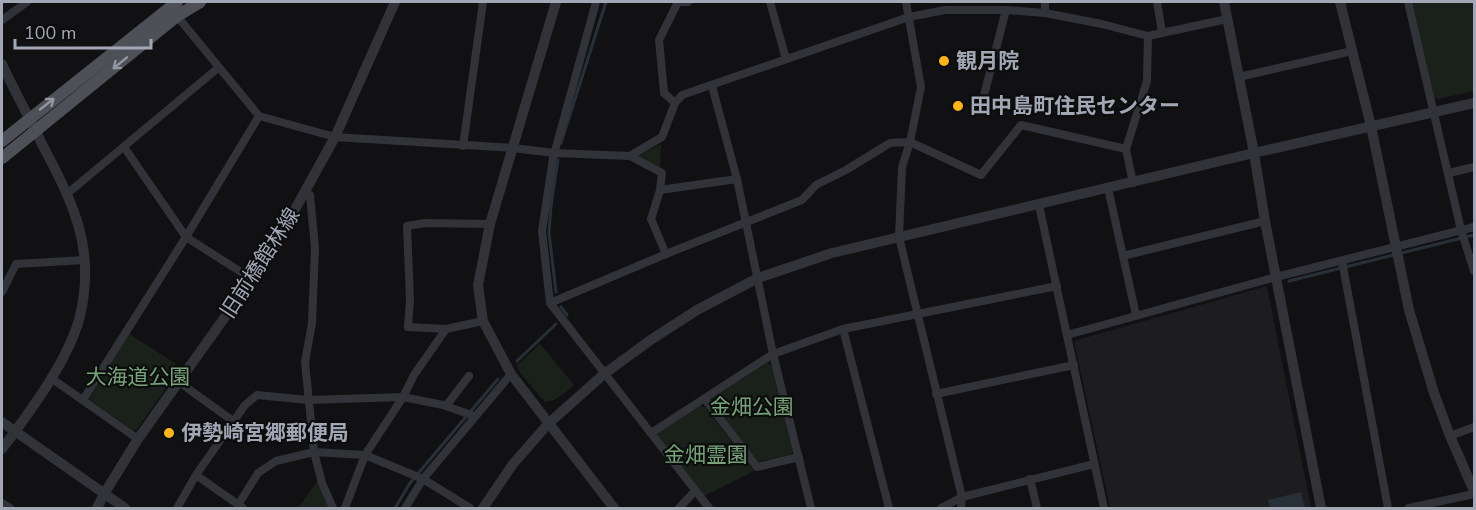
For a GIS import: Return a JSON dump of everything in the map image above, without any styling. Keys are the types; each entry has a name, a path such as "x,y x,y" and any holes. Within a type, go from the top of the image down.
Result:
{"main road":[{"path":"2,141 177,2"},
{"path":"2,158 177,16 200,2"}],"street":[{"path":"2,20 27,2"},
{"name":"旧前橋館林線","path":"97,508 138,439 272,250 335,137 395,2"},
{"path":"463,146 483,2"},
{"path":"555,2 490,224 478,285 483,321 511,374 614,508"},
{"path":"596,2 554,153 542,231 550,303 709,508"},
{"path":"675,103 664,93 659,40 678,3 688,2"},
{"path":"770,2 786,59"},
{"path":"906,2 921,87 910,142 902,167 899,237 962,497 961,508"},
{"path":"1045,2 1045,13"},
{"path":"1157,2 1162,32"},
{"path":"1224,2 1321,508"},
{"path":"1340,2 1371,126 1409,310 1430,382 1474,493 1409,508"},
{"path":"1408,2 1461,230 1474,270"},
{"path":"630,156 662,137 675,103 682,95 909,17 945,10 1006,10 1045,13 1148,36 1227,19"},
{"path":"981,107 1006,10"},
{"path":"177,16 259,116 335,137 513,148 554,153 630,156 662,173 660,190 651,219 666,254"},
{"path":"1133,183 1126,149 1147,81 1148,36"},
{"path":"1239,77 1352,51"},
{"path":"2,64 68,194 82,236 84,260 84,290 80,317 51,378 2,449"},
{"path":"68,194 218,68"},
{"path":"712,86 747,221 773,354 811,508"},
{"path":"483,508 513,464 548,424 604,374 697,310 758,278 832,254 899,237 1474,103"},
{"path":"83,400 259,116"},
{"path":"550,303 802,200 816,185 890,143 910,142 981,175 1021,125 1126,149"},
{"path":"124,147 186,237 252,279"},
{"path":"1449,173 1474,167"},
{"path":"660,190 736,179"},
{"path":"1108,188 1136,315"},
{"path":"306,192 310,195 315,248 312,322 304,362 314,452 322,483 333,508"},
{"path":"1039,205 1104,508"},
{"path":"1124,256 1265,221"},
{"path":"483,321 447,329 408,327 410,299 407,226 425,223 490,224"},
{"path":"1067,335 1276,277 1474,227"},
{"path":"2,291 16,264 84,260"},
{"path":"1341,261 1388,508"},
{"path":"651,433 773,354 843,329 1057,286"},
{"path":"345,508 365,455 403,397 414,375 447,329"},
{"path":"843,329 889,508"},
{"path":"936,394 1074,365"},
{"path":"405,508 423,479 511,374"},
{"path":"446,406 469,376"},
{"path":"51,378 138,439"},
{"path":"179,382 234,421"},
{"path":"177,508 196,475 245,405 257,395 308,400 403,397 446,406 474,416"},
{"path":"705,399 757,467 799,458"},
{"path":"2,422 125,508"},
{"path":"1450,436 1474,427"},
{"path":"196,475 240,507 258,473 276,461 314,452 365,455 423,479 470,508"},
{"path":"941,508 962,497 1094,464"},
{"path":"1030,480 1036,508"},
{"path":"679,508 695,491"},
{"path":"2,502 10,508"}],"shaded area":[{"path":"1267,286 1311,508 1110,508 1074,341"},
{"path":"1301,492 1305,508 1270,508 1268,500"}],"green space":[{"path":"1412,2 1474,2 1474,91 1438,99 1434,97"},
{"path":"661,144 660,168 638,156"},
{"name":"大海道公園","path":"129,334 181,367 137,429 133,430 90,400"},
{"path":"540,344 574,385 558,398 545,402 520,373 517,365"},
{"name":"金畑公園","path":"767,363 772,365 793,451 791,455 757,462 712,402 713,398"},
{"name":"金畑霊園","path":"700,406 705,407 754,471 704,496 657,433"},
{"path":"319,479 329,508 298,508"}],"waterway":[{"path":"561,143 606,2"},
{"path":"556,292 549,233 558,160"},
{"path":"1289,281 1474,235"},
{"path":"561,307 567,315"},
{"path":"517,361 556,324"},
{"path":"395,508 410,483 498,379"}],"place":[{"name":"観月院","path":"944,61"},
{"name":"田中島町住民センター","path":"958,106"},
{"name":"伊勢崎宮郷郵便局","path":"169,433"}]}
